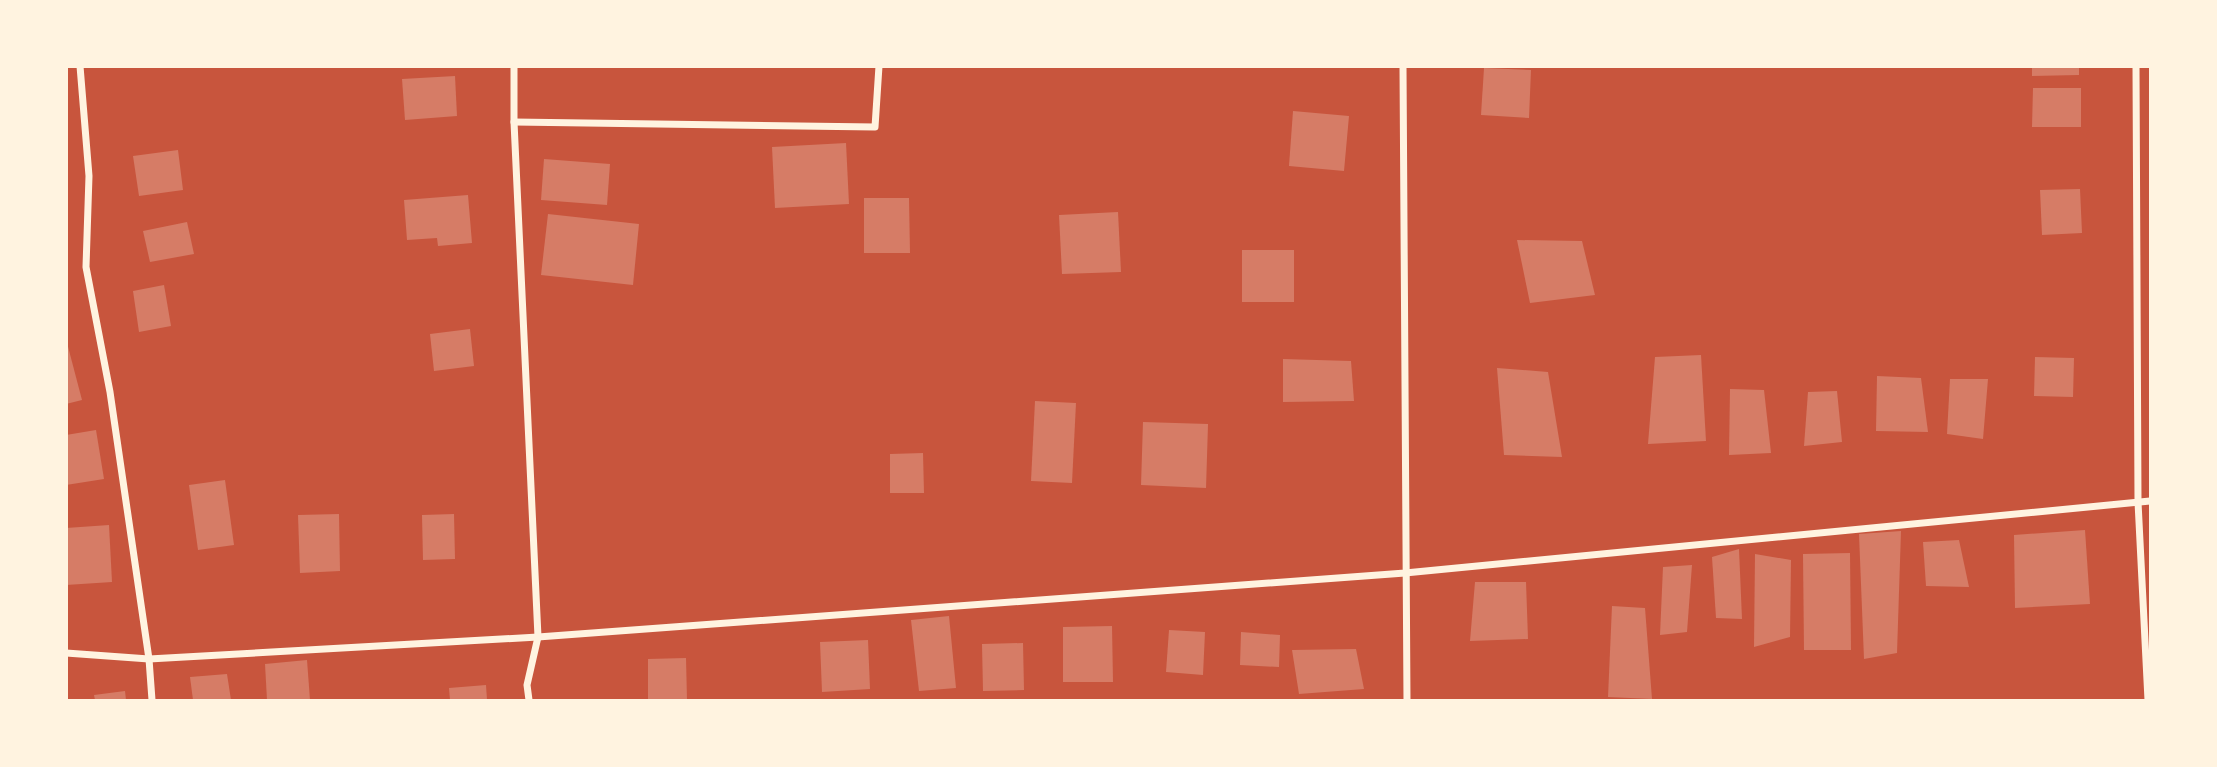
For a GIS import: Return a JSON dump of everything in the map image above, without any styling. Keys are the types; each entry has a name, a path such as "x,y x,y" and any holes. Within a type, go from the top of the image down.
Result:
{"street":[{"path":"80,66 89,176 86,267 110,392 149,659 152,701"},
{"path":"514,66 514,122 538,637 527,685 529,701"},
{"path":"514,122 875,127 879,66"},
{"path":"1403,66 1407,701"},
{"path":"2136,66 2138,502 2148,701"},
{"path":"66,653 149,659 538,637 1405,573 2151,500"}],"building":[{"path":"2032,66 2079,66 2079,75 2032,76"},
{"path":"1484,68 1531,70 1529,118 1481,115"},
{"path":"455,76 457,116 405,120 402,79"},
{"path":"2033,88 2081,88 2081,127 2032,127"},
{"path":"1293,111 1349,116 1344,171 1289,166"},
{"path":"846,143 849,204 775,208 772,147"},
{"path":"178,150 183,190 139,196 133,156"},
{"path":"544,159 610,164 607,205 541,200"},
{"path":"2080,189 2082,233 2042,235 2040,190"},
{"path":"468,195 472,243 438,246 437,238 407,240 404,200"},
{"path":"864,198 909,198 910,253 864,253"},
{"path":"1118,212 1121,272 1062,274 1059,215"},
{"path":"548,214 639,224 633,285 541,275"},
{"path":"187,222 194,254 150,262 143,231"},
{"path":"1517,240 1582,241 1595,295 1530,303"},
{"path":"1242,250 1294,250 1294,302 1242,302"},
{"path":"164,285 171,326 139,332 133,291"},
{"path":"470,329 474,366 434,371 430,334"},
{"path":"66,339 82,400 66,404"},
{"path":"1701,355 1706,441 1648,444 1655,357"},
{"path":"2035,357 2074,358 2073,397 2034,396"},
{"path":"1283,359 1351,361 1354,401 1283,402"},
{"path":"1497,368 1548,372 1562,457 1504,455"},
{"path":"1877,376 1921,378 1928,432 1876,431"},
{"path":"1950,379 1988,379 1983,439 1947,434"},
{"path":"1730,389 1764,390 1771,453 1729,455"},
{"path":"1837,391 1842,442 1804,446 1808,392"},
{"path":"1035,401 1076,403 1072,483 1031,481"},
{"path":"1143,422 1208,424 1206,488 1141,485"},
{"path":"96,430 104,479 66,485 66,435"},
{"path":"923,453 924,493 890,493 890,454"},
{"path":"225,480 234,545 198,550 189,485"},
{"path":"339,514 340,571 300,573 298,515"},
{"path":"454,514 455,559 423,560 422,515"},
{"path":"109,525 112,582 66,585 66,528"},
{"path":"2085,530 2090,604 2015,608 2014,535"},
{"path":"1901,531 1897,653 1864,659 1859,534"},
{"path":"1959,540 1969,587 1926,586 1923,542"},
{"path":"1739,549 1742,619 1716,618 1712,557"},
{"path":"1850,553 1851,650 1804,650 1803,554"},
{"path":"1755,554 1791,560 1790,637 1754,647"},
{"path":"1692,565 1687,632 1660,635 1663,567"},
{"path":"1475,582 1526,582 1528,639 1470,641"},
{"path":"1612,606 1645,608 1652,699 1608,697"},
{"path":"949,616 956,688 919,691 911,620"},
{"path":"1112,626 1113,682 1063,682 1063,627"},
{"path":"1169,630 1205,632 1203,675 1166,672"},
{"path":"1241,632 1280,635 1279,667 1240,665"},
{"path":"868,640 870,689 822,692 820,642"},
{"path":"1023,643 1024,690 983,691 982,644"},
{"path":"1356,649 1364,689 1299,694 1292,650"},
{"path":"686,658 687,700 648,700 648,659"},
{"path":"307,660 310,700 267,700 265,664"},
{"path":"227,674 231,700 193,700 190,677"},
{"path":"486,685 487,700 450,700 449,688"},
{"path":"125,691 126,700 95,700 94,695"}]}
